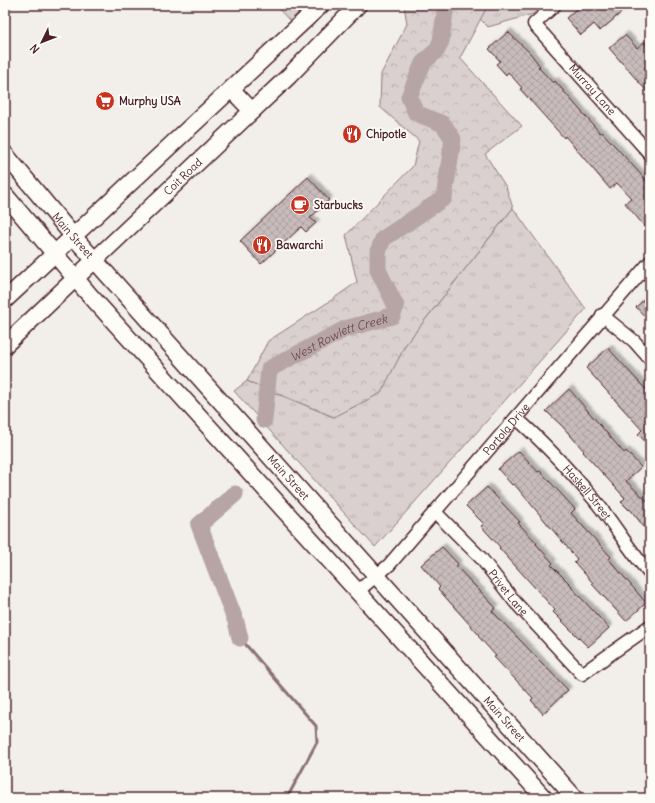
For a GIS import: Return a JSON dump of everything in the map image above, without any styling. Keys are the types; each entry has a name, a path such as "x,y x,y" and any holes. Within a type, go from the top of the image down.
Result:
{"main road":[{"path":"5,300 232,90 321,5"},
{"name":"Coit Road","path":"5,345 252,111 358,5"},
{"path":"232,90 252,111"},
{"name":"Main Street","path":"5,154 94,260 574,798"},
{"name":"Main Street","path":"5,195 75,278 544,798"}],"street":[{"name":"Murray Lane","path":"555,5 534,24 650,154"},
{"name":"Portola Drive","path":"358,591 389,565 516,418 602,315 650,262"},
{"path":"602,315 634,341 650,359"},
{"name":"Haskell Street","path":"516,418 538,438 593,498 636,559 650,574"},
{"name":"Privet Lane","path":"435,512 481,558 515,602 582,674 650,626"}],"green space":[{"path":"275,5 306,5 290,21"},
{"path":"404,5 488,5 460,58 522,126 485,154 506,187 513,208 406,344 381,393 334,417 247,381 268,341 357,282 346,235 413,166 419,141 380,107 381,74 407,24"},
{"path":"488,5 542,5 533,14 488,27 480,19"},
{"path":"513,208 586,309 375,547 234,391 247,381 334,417 380,393 406,344"}],"building":[{"path":"581,5 618,5 623,11 600,31 594,24 581,35 566,18"},
{"path":"508,32 530,53 540,66 538,67 553,83 555,81 600,133 602,132 650,186 650,222 645,227 625,203 631,198 617,183 610,189 565,136 564,138 520,89 522,88 508,72 506,75 496,64 500,61 489,49"},
{"path":"625,35 637,48 644,42 650,48 650,95 609,48"},
{"path":"308,177 329,200 310,218 316,223 306,232 301,227 261,264 240,241"},
{"path":"650,294 650,322 636,307"},
{"path":"608,348 650,394 650,447 638,434 642,430 586,368"},
{"path":"569,389 624,453 626,451 641,467 626,481 647,501 650,499 650,535 630,509 629,510 621,502 625,498 583,452 584,451 562,426 546,411"},
{"path":"519,451 538,472 540,471 575,509 571,513 611,557 609,559 646,603 626,621 574,562 577,559 514,484 512,485 498,469"},
{"path":"487,487 520,522 518,523 553,563 551,565 572,586 571,587 609,628 588,647 553,612 555,610 499,548 500,547 481,526 484,524 466,506"},
{"path":"442,547 458,564 456,566 496,608 492,611 568,690 543,714 531,700 533,698 494,657 496,656 438,589 440,587 421,565"}],"waterway":[{"name":"West Rowlett Creek","path":"264,420 269,369 345,329 392,316 396,306 378,270 378,252 383,239 444,198 453,139 443,124 416,113 409,97 423,63 437,50 441,41 446,5"},
{"name":"West Rowlett Creek","path":"235,494 199,525 236,622 240,638"},
{"path":"240,638 316,726 317,742 287,798"}],"place":[{"name":"Murphy USA","path":"105,101"},
{"name":"Chipotle","path":"352,134"},
{"name":"Starbucks","path":"300,205"},
{"name":"Bawarchi","path":"262,245"}]}
